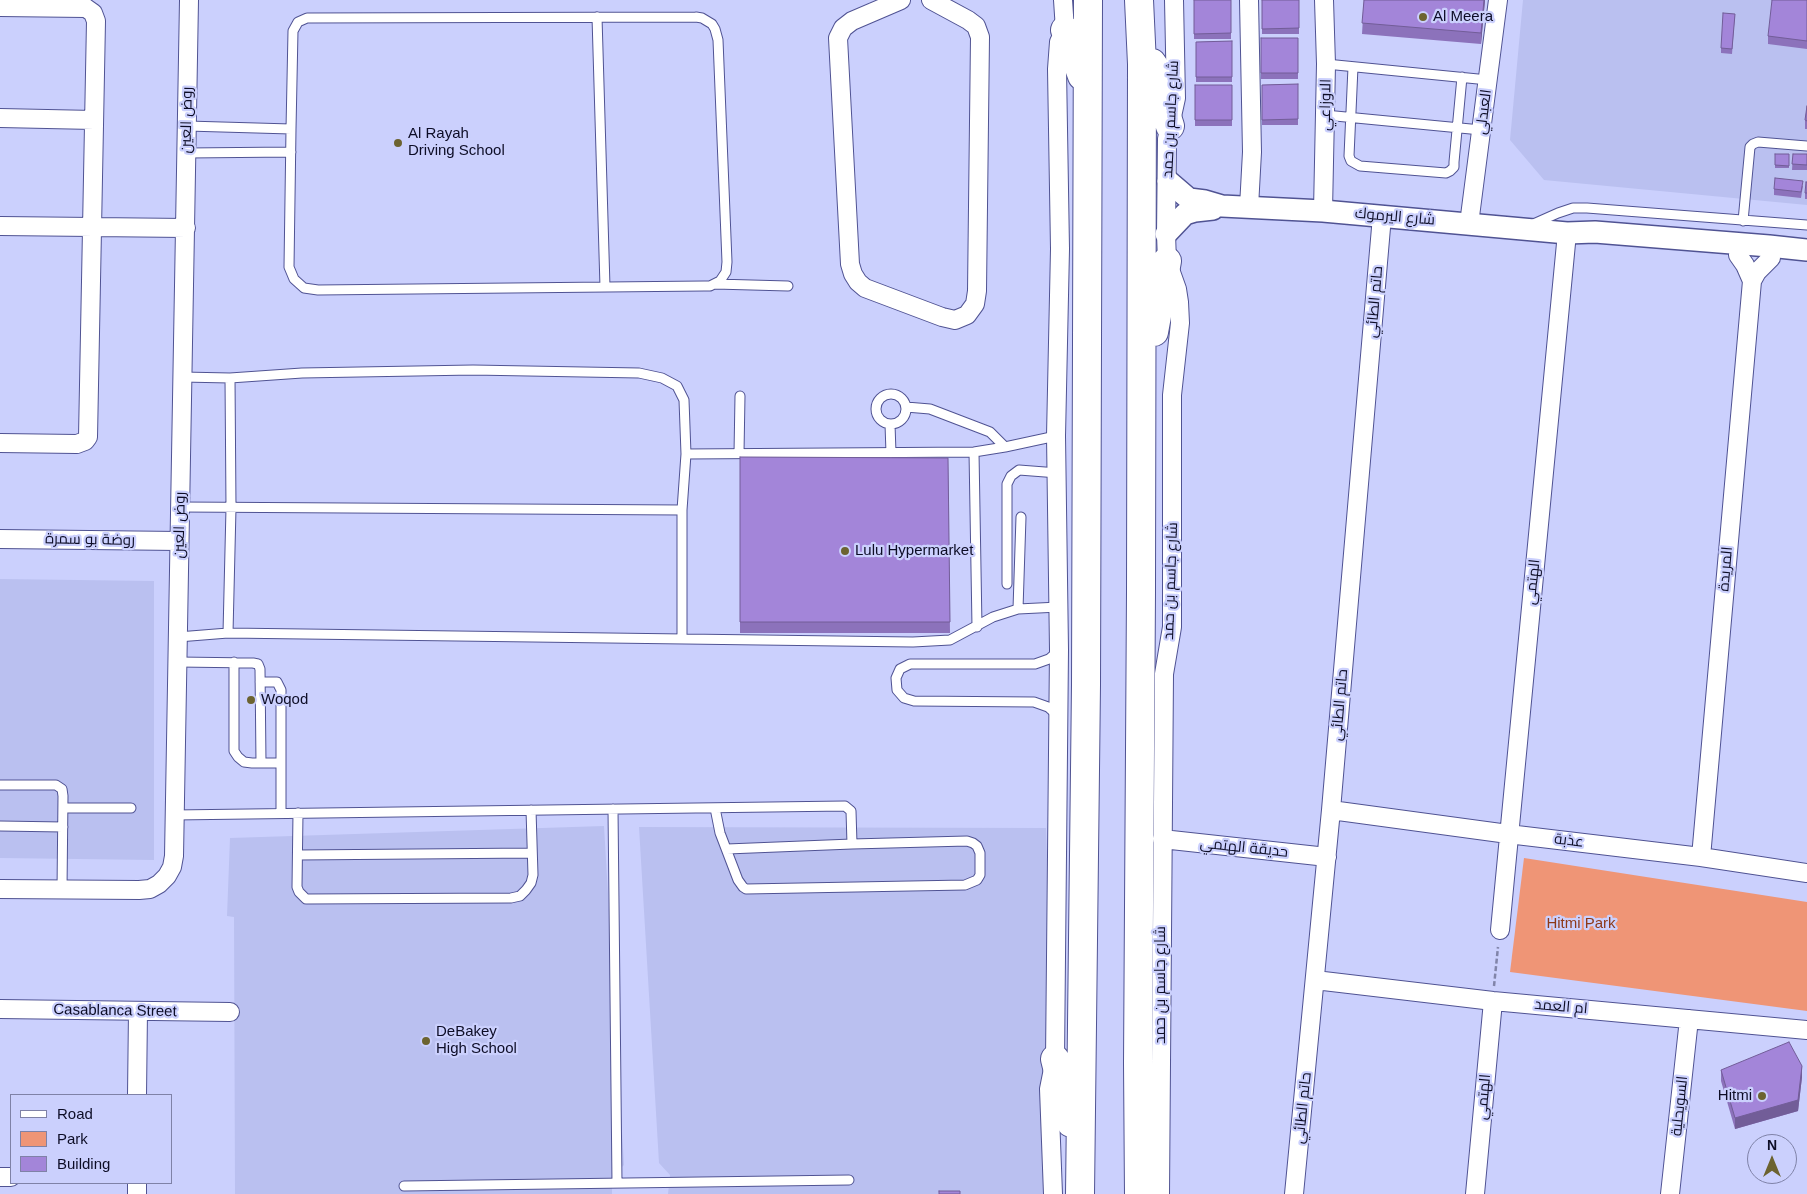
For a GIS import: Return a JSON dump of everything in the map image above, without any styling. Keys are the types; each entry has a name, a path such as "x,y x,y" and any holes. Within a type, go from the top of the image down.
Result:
{"main road":[{"path":"1080,1190 1086,675 1088,0"},
{"name":"شارع جاسم بن حمد","path":"1139,0 1142,52 1139,1194"},
{"path":"1065,30 1088,92"},
{"path":"1142,52 1156,67 1162,105 1170,126"},
{"path":"1142,371 1151,353 1166,247"},
{"path":"1055,1059 1070,1120 1080,1190"}],"street":[{"name":"روض العين","path":"0,889 139,890 159,884 172,867 174,856 178,662 189,0"},
{"path":"901,0 852,21 843,28 838,38 850,264 858,282 865,288 942,317 955,320 967,315 975,304 977,291 980,37 976,26 968,20 930,0"},
{"path":"1053,1194 1049,1089 1055,1059 1059,650 1056,436 1060,250 1057,69 1059,42 1065,30 1063,0"},
{"name":"شارع جاسم بن حمد","path":"1160,1194 1164,674 1172,627 1172,395 1180,323 1177,289 1166,247 1167,139 1176,98 1174,0"},
{"path":"1249,0 1252,152 1249,207"},
{"name":"الاوزاعي","path":"1324,0 1326,64 1324,211"},
{"name":"العبدلي","path":"1469,224 1498,0"},
{"path":"0,7 86,8 93,13 96,21 88,437 85,441 77,444 0,443"},
{"path":"0,118 94,120"},
{"path":"1168,180 1188,199 1222,206"},
{"path":"1166,247 1184,214 1222,206"},
{"name":"شارع اليرموك","path":"1222,206 1324,211 1522,229 1567,234 1603,242 1807,262"},
{"name":"حاتم الطائي","path":"1294,1194 1332,810 1382,216"},
{"path":"0,226 186,228"},
{"name":"شارع اليرموك","path":"1567,234 1595,232 1807,250"},
{"name":"الهتمي","path":"1500,930 1567,234"},
{"path":"1738,255 1745,265 1752,282"},
{"path":"1752,282 1757,272 1771,258"},
{"name":"المريدة","path":"1701,856 1752,282"},
{"name":"روضة بو سمرة","path":"0,539 179,541"},
{"name":"عذبة","path":"1332,810 1508,834 1701,856 1807,873"},
{"name":"حديقة الهتمي","path":"1162,839 1327,857"},
{"name":"ام العمد","path":"1315,980 1493,1001 1807,1030"},
{"name":"الهتمي","path":"1475,1194 1493,1001"},
{"name":"Casablanca Street","path":"0,1009 230,1012"},
{"path":"138,1011 138,1094"},
{"name":"السويحلية","path":"1670,1194 1689,1019"}],"lane":[{"path":"715,284 720,281 726,272 727,262 718,40 715,29 707,20 696,16 317,18 298,22 293,31 289,267 294,279 304,288 318,290 704,286 715,284 788,286"},
{"path":"596,17 605,287"},
{"path":"1326,64 1488,80"},
{"path":"1353,67 1349,156 1351,161 1360,166 1446,173 1450,171 1454,167 1462,78"},
{"path":"1325,115 1482,130"},
{"path":"187,126 291,129"},
{"path":"1743,220 1750,147 1758,142 1807,146"},
{"path":"187,153 291,152"},
{"path":"1522,229 1558,212 1572,208 1807,225"},
{"path":"182,376 230,378 302,373 473,370 638,373 662,378 678,386 684,400 686,454 682,510 682,639"},
{"path":"228,633 231,508 230,378"},
{"path":"889,394 899,396 906,408 903,417 890,424 878,416 876,406 880,398 889,394"},
{"path":"738,453 740,396"},
{"path":"906,408 930,409 990,432 1005,447"},
{"path":"890,424 891,453"},
{"path":"686,454 974,452 1056,436"},
{"path":"974,452 976,627"},
{"path":"1007,584 1007,484 1011,476 1019,470 1058,473"},
{"path":"180,507 682,510"},
{"path":"1018,609 1021,517"},
{"path":"178,636 228,633 913,642 950,640 992,617 1018,609 1059,607"},
{"path":"1058,716 1048,707 1034,702 914,701 904,698 898,690 896,678 900,669 910,664 1036,664 1049,659 1059,650"},
{"path":"178,662 258,664 260,669 261,763"},
{"path":"234,662 234,751 244,762 282,763"},
{"path":"260,682 277,682 280,687 282,813"},
{"path":"0,785 56,785 63,792 62,890"},
{"path":"174,816 845,806 851,811 852,844"},
{"path":"63,808 131,808"},
{"path":"715,808 720,832 742,887 750,889 965,885 977,880 980,875 980,853 978,846 967,841 727,849"},
{"path":"613,809 617,1183"},
{"path":"298,813 299,892 306,899 511,898 520,896 526,890 531,883 533,875 531,810"},
{"path":"0,826 63,827"},
{"path":"298,855 532,853"},
{"path":"404,1186 849,1180"}],"path":[{"path":"1493,1001 1500,930"}],"shaded area":[{"path":"1523,0 1807,0 1807,205 1544,180 1510,140"},
{"path":"0,579 154,581 154,860 0,858"},
{"name":"DeBakey High School","path":"604,826 624,1165 612,1177 612,1194 235,1194 234,917 227,916 230,838"},
{"path":"639,827 1046,828 1059,1194 668,1194 670,1175 659,1163"}],"green space":[{"name":"Hitmi Park","path":"1524,858 1807,902 1807,1011 1510,972"}],"building":[{"path":"1194,0 1231,0 1231,33 1194,34"},
{"path":"1262,0 1299,0 1299,28 1262,29"},
{"name":"Al Meera","path":"1364,0 1484,0 1481,33 1362,23"},
{"path":"1772,0 1807,0 1807,41 1768,36"},
{"path":"1723,13 1735,14 1732,49 1721,48"},
{"path":"1261,38 1298,38 1298,73 1261,73"},
{"path":"1232,41 1232,77 1196,77 1196,42"},
{"path":"1298,84 1298,119 1262,120 1262,85"},
{"path":"1195,85 1232,85 1232,120 1195,120"},
{"path":"1775,154 1789,154 1789,166 1775,165"},
{"path":"1793,154 1807,154 1807,165 1792,164"},
{"path":"1775,178 1803,181 1801,192 1774,189"},
{"path":"1806,182 1807,193 1805,193"},
{"name":"Lulu Hypermarket","path":"740,457 948,458 950,622 740,622"},
{"name":"Hitmi","path":"1789,1042 1802,1066 1798,1100 1735,1118 1721,1070"},
{"path":"939,1191 960,1191 960,1194 939,1194"}],"place":[{"name":"Al Meera","path":"1423,17"},
{"name":"Al Rayah Driving School","path":"398,143"},
{"name":"Lulu Hypermarket","path":"845,551"},
{"name":"Woqod","path":"251,700"},
{"name":"DeBakey High School","path":"426,1041"},
{"name":"Hitmi","path":"1762,1096"}]}
